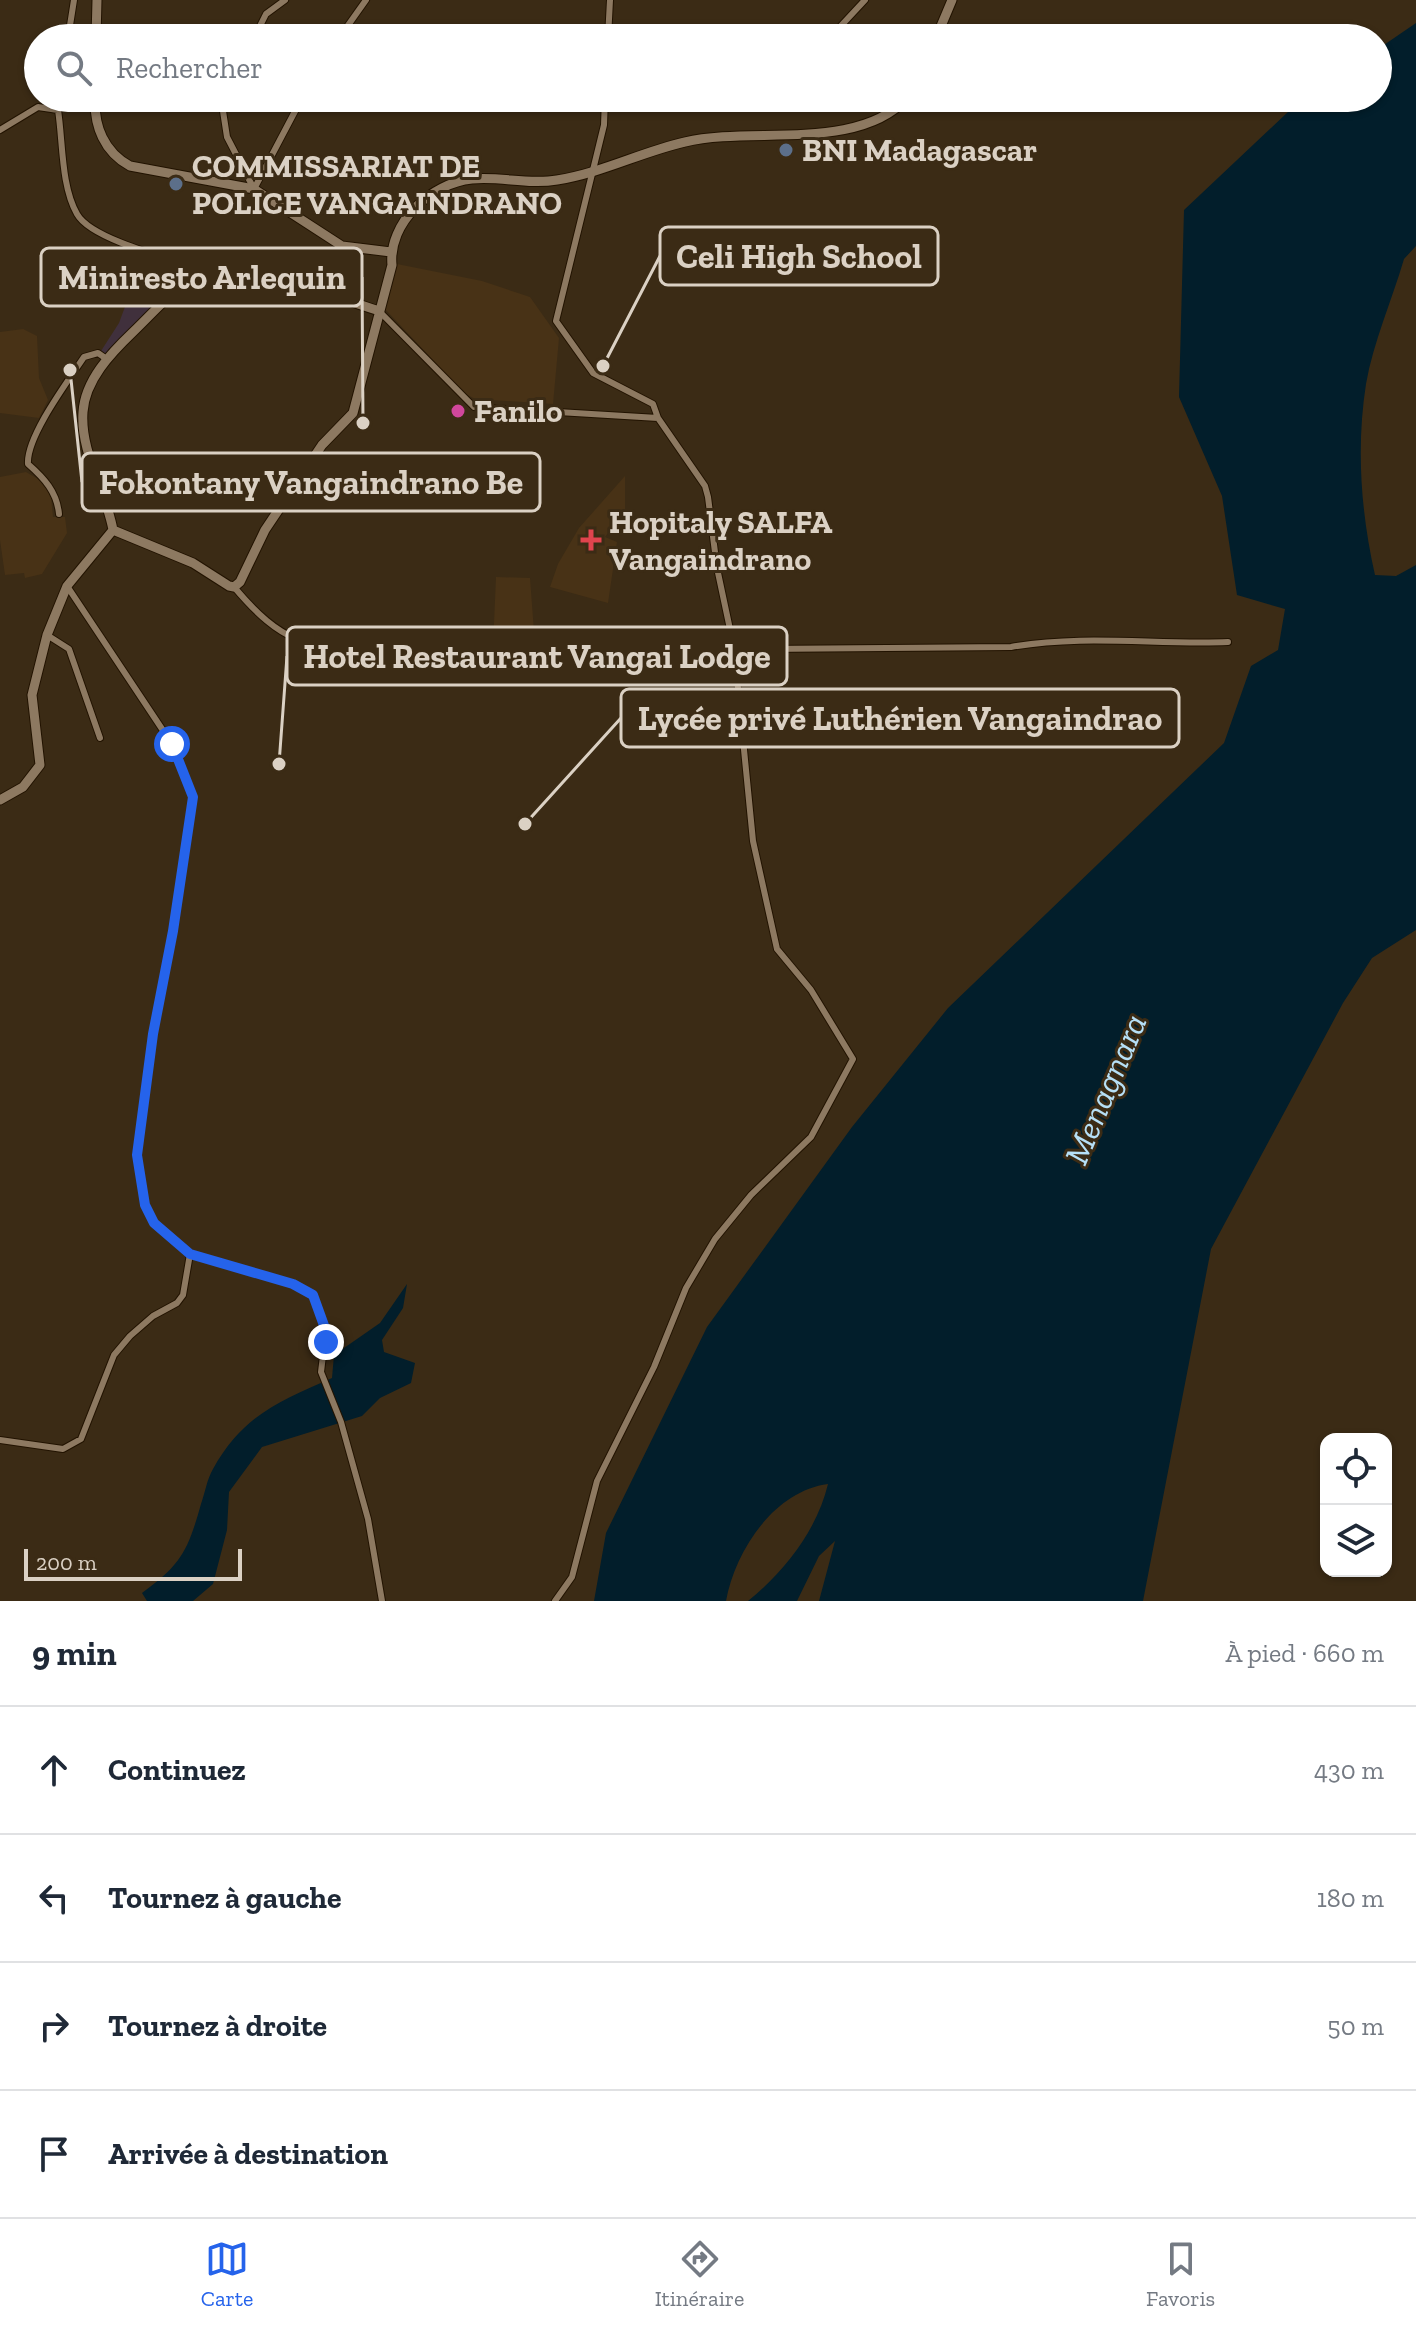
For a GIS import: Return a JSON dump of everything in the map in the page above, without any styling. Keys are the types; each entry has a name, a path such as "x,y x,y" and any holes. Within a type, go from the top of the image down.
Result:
{"main road":[{"path":"96,24 97,0"},
{"path":"942,24 952,0"},
{"path":"94,112 101,136 117,159 130,166 254,189 342,246 391,252"},
{"path":"113,530 193,563 234,587 265,530 322,445 353,413 392,265 391,252 411,212 448,186 470,179 543,183 592,173 702,139 860,127 891,112"},
{"path":"331,296 342,246"},
{"path":"113,530 87,447 83,420 86,392 108,360 162,304 207,270 221,268 281,280 379,311"},
{"path":"0,800 31,780 40,765 32,695 47,635 67,586 113,530"}],"street":[{"path":"70,24 74,0"},
{"path":"261,24 266,14 285,0"},
{"path":"349,24 366,0"},
{"path":"609,24 610,0"},
{"path":"843,24 865,0"},
{"path":"0,130 30,112"},
{"path":"58,112 70,195 79,219 101,234 207,270"},
{"path":"223,112 227,137 254,189"},
{"path":"254,189 295,112"},
{"path":"555,1601 572,1577 597,1481 654,1367 686,1288 715,1239 751,1195 811,1137 853,1059 811,990 777,949 768,920 753,841 734,648 705,486 658,418 653,404 593,373 556,321 604,125 604,112"},
{"path":"379,311 474,407 658,418"},
{"path":"59,514 58,503 47,481 28,464 27,458 37,435 84,357 98,353 108,360"},
{"path":"67,586 172,744 193,797 173,931 153,1034 137,1155 145,1205 154,1223 190,1254 293,1284 313,1295 326,1331 320,1362 324,1382 341,1422 368,1519 382,1601"},
{"path":"234,587 252,609 305,645 389,652 998,647 1078,639 1138,638 1182,644 1228,642"},
{"path":"47,635 69,649 100,738"},
{"path":"0,1440 63,1449 81,1439 114,1355 153,1316 177,1303 183,1295 190,1254"}],"shaded area":[{"path":"137,248 200,269 109,357 101,351 119,323 133,285"},
{"path":"397,264 482,281 530,297 559,338 553,404 475,399 464,393 385,309"},
{"path":"23,329 37,336 39,378 48,400 39,418 0,413 0,332"},
{"path":"26,472 45,483 51,497 53,517 65,517 67,533 42,574 25,578 24,573 5,575 0,540 0,477"},
{"name":"Hopitaly SALFA Vangaindrano","path":"625,476 625,509 605,537 617,542 608,603 550,587 558,564 579,528"},
{"path":"496,577 530,578 535,645 493,646"}],"water":[{"name":"Menagnara","path":"1416,23 1416,246 1404,259 1373,353 1363,408 1361,456 1363,504 1375,575 1396,576 1416,565 1416,930 1372,958 1343,1003 1211,1249 1143,1601 819,1601 835,1541 819,1556 797,1601 748,1601 775,1577 798,1548 816,1517 828,1484 808,1489 791,1498 760,1526 738,1563 726,1601 594,1601 606,1533 707,1327 852,1127 948,1008 1224,743 1251,666 1278,650 1285,609 1237,595 1222,496 1179,397 1184,210 1288,112 1392,112 1392,39"},
{"path":"407,1284 403,1308 382,1340 384,1352 415,1363 411,1383 380,1398 362,1416 262,1447 229,1492 227,1530 213,1584 193,1601 147,1601 142,1593 182,1555 211,1473 237,1435 279,1403 332,1378 334,1355 380,1323"}],"place":[{"name":"BNI Madagascar","path":"786,150"},
{"name":"COMMISSARIAT DE POLICE VANGAINDRANO","path":"176,184"},
{"name":"Celi High School","path":"603,366"},
{"name":"Fokontany Vangaindrano Be","path":"70,370"},
{"name":"Fanilo","path":"458,411"},
{"name":"Miniresto Arlequin","path":"363,423"},
{"name":"Hopitaly SALFA Vangaindrano","path":"591,540"},
{"name":"Hotel Restaurant Vangai Lodge","path":"279,764"},
{"name":"Lycée privé Luthérien Vangaindrao","path":"525,824"}],"route":[{"path":"172,744 193,797 173,931 153,1034 137,1155 145,1205 154,1223 190,1254 293,1284 313,1295 322,1315 326,1342"}]}
